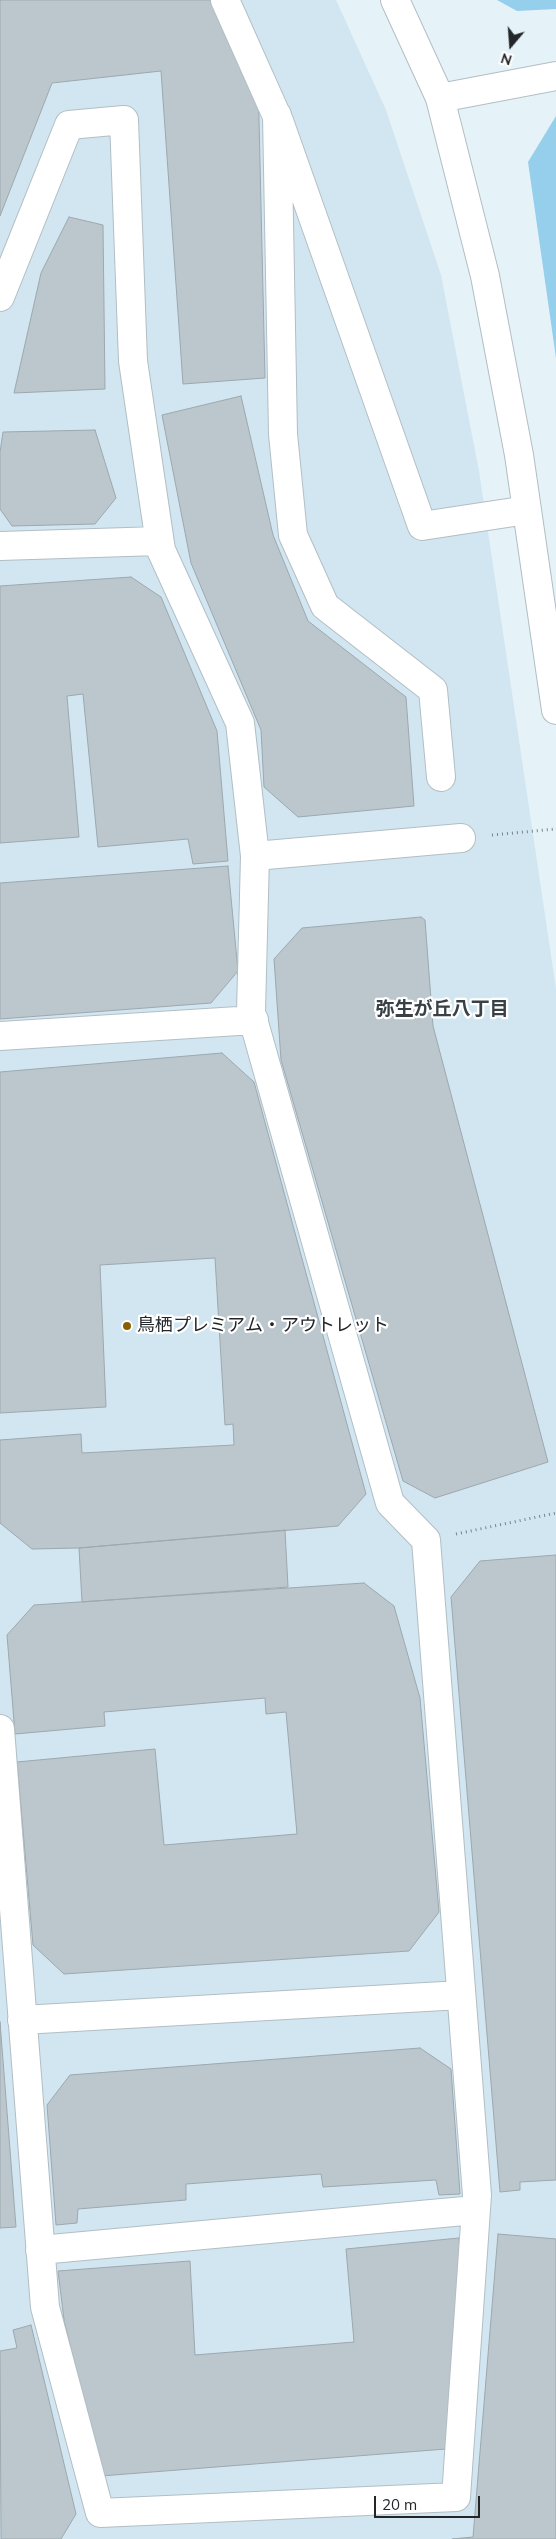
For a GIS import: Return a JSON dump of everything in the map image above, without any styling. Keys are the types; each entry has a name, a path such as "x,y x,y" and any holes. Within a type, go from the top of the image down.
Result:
{"street":[{"path":"225,0 277,115 422,526 527,510"},
{"path":"395,0 440,98 485,276 519,455 556,710"},
{"path":"440,98 556,76"},
{"path":"277,115 283,434 293,535 325,606 433,690 442,776"},
{"path":"0,297 69,126 124,120 134,361 159,541 161,550 240,723 255,856 252,1012 390,1503 426,1540 476,2195 456,2497 100,2513 45,2308 0,1729"},
{"path":"0,546 159,541"},
{"path":"255,856 461,838"},
{"path":"0,1036 254,1020"},
{"path":"22,2020 461,1995"},
{"path":"40,2250 475,2210"}],"path":[{"path":"461,838 556,829"},
{"path":"426,1540 556,1513"}],"shaded area":[{"name":"鳥栖プレミアム・アウトレット","path":"0,0 336,0 386,110 441,275 479,471 556,989 556,2539 0,2539"},
{"path":"497,0 556,0 556,9 517,11"},
{"path":"556,116 556,358 528,162"}],"building":[{"path":"0,0 214,0 258,77 265,378 183,384 161,71 52,83 0,216"},
{"path":"69,217 103,225 105,389 14,393 41,273"},
{"path":"241,396 273,535 308,621 406,697 414,806 298,817 264,787 261,730 191,563 162,415"},
{"path":"95,430 116,498 95,524 12,526 0,509 0,452 3,432"},
{"path":"131,577 161,597 217,731 228,861 193,864 188,839 98,847 83,694 67,696 79,837 0,843 0,586"},
{"path":"228,866 238,971 211,1003 0,1019 0,883"},
{"path":"421,917 425,920 433,1026 548,1462 435,1498 403,1481 281,1060 274,959 302,928"},
{"path":"222,1053 254,1082 366,1494 338,1526 79,1548 32,1549 0,1523 0,1440 81,1434 82,1453 234,1445 233,1424 225,1425 215,1258 100,1265 106,1407 0,1413 0,1072"},
{"path":"285,1530 288,1587 82,1602 79,1548"},
{"path":"556,1555 556,2180 520,2182 520,2190 500,2192 451,1597 480,1561"},
{"path":"364,1583 394,1606 420,1698 439,1912 409,1951 64,1974 33,1945 17,1762 155,1749 164,1845 297,1834 286,1712 266,1714 265,1698 104,1712 105,1726 15,1734 7,1635 34,1605"},
{"path":"0,2022 16,2227 0,2228"},
{"path":"420,2048 451,2069 460,2194 439,2195 436,2180 323,2187 321,2174 186,2184 186,2200 78,2209 77,2223 56,2225 47,2105 70,2075"},
{"path":"498,2234 556,2239 556,2539 452,2539 473,2537"},
{"path":"459,2238 464,2294 446,2449 101,2476 64,2320 58,2271 190,2261 195,2355 354,2342 346,2249"},
{"path":"31,2325 76,2514 61,2539 1,2539 0,2351 17,2348 13,2330"}],"place":[{"name":"鳥栖プレミアム・アウトレット","path":"127,1326"}],"district":[{"name":"弥生が丘八丁目","path":"442,1009"}]}
